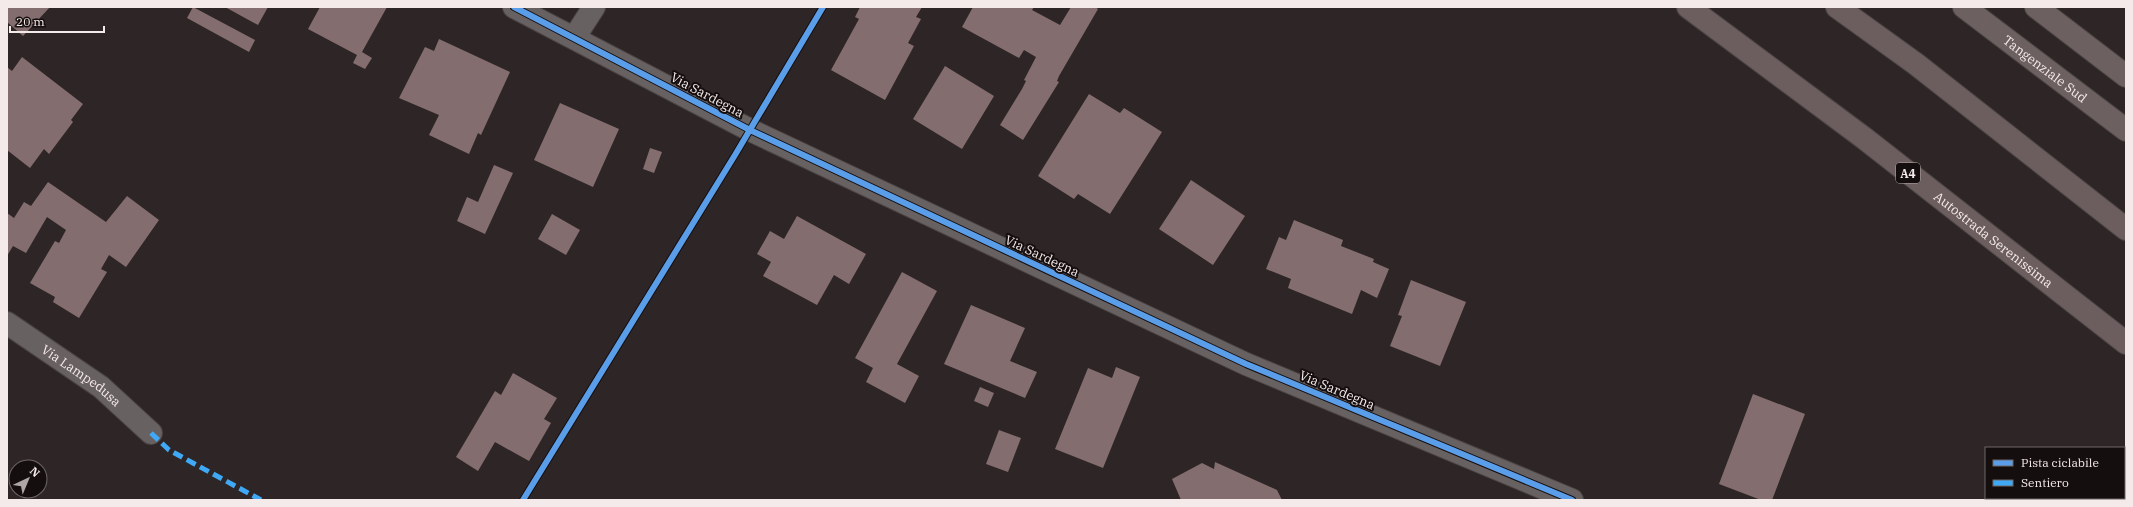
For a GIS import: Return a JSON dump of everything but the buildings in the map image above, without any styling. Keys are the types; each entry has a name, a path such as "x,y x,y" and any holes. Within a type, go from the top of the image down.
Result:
{"highway":[{"name":"Autostrada Serenissima","path":"1688,7 1864,138 2126,343"},
{"path":"1837,7 1916,64 2126,229"},
{"name":"Tangenziale Sud","path":"1964,7 2126,130"},
{"path":"2036,7 2126,76"}],"street":[{"name":"Via Sardegna","path":"514,7 750,130 1246,364 1572,500"},
{"path":"574,38 594,7"},
{"name":"Via Lampedusa","path":"7,323 101,387 151,433"}],"marked path":[{"path":"151,433 169,450 261,500"}],"cycle path":[{"path":"514,7 750,130 1246,364 1572,500"},
{"path":"523,500 735,155 823,7"}]}
